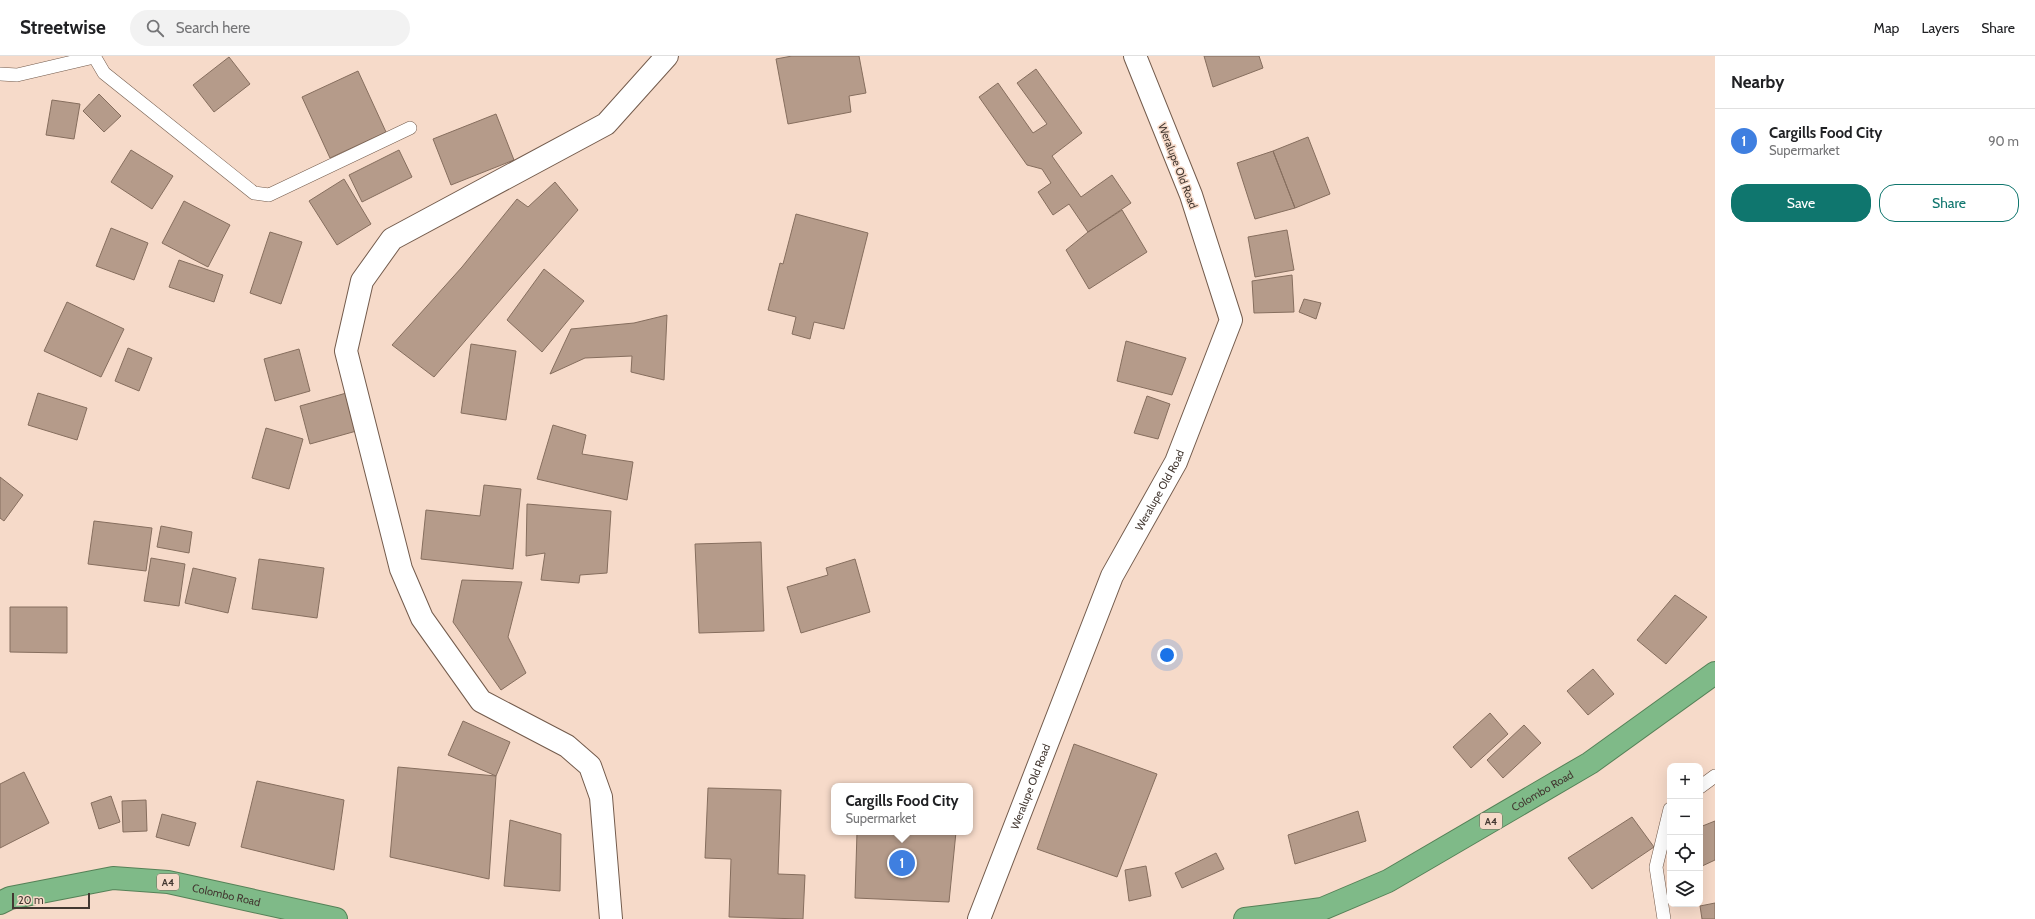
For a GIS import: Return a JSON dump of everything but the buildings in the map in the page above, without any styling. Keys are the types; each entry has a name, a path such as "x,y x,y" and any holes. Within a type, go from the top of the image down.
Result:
{"highway":[{"name":"Colombo Road","path":"1244,919 1322,909 1388,881 1590,763 1715,673"},
{"name":"Colombo Road","path":"0,903 10,898 112,878 168,882 336,919"}],"street":[{"path":"611,919 601,797 590,766 566,746 481,701 422,618 401,569 346,351 362,281 392,238 606,124 667,56"},
{"name":"Weralupe Old Road","path":"980,919 1112,576 1176,462 1231,320 1191,195 1135,56"}],"lane":[{"path":"0,74 17,75 94,57 104,74 254,194 269,195 410,128"},
{"path":"1703,785 1715,776"},
{"path":"1664,919 1656,867 1667,821"}],"place":[{"name":"Cargills Food City","path":"902,863"}]}
